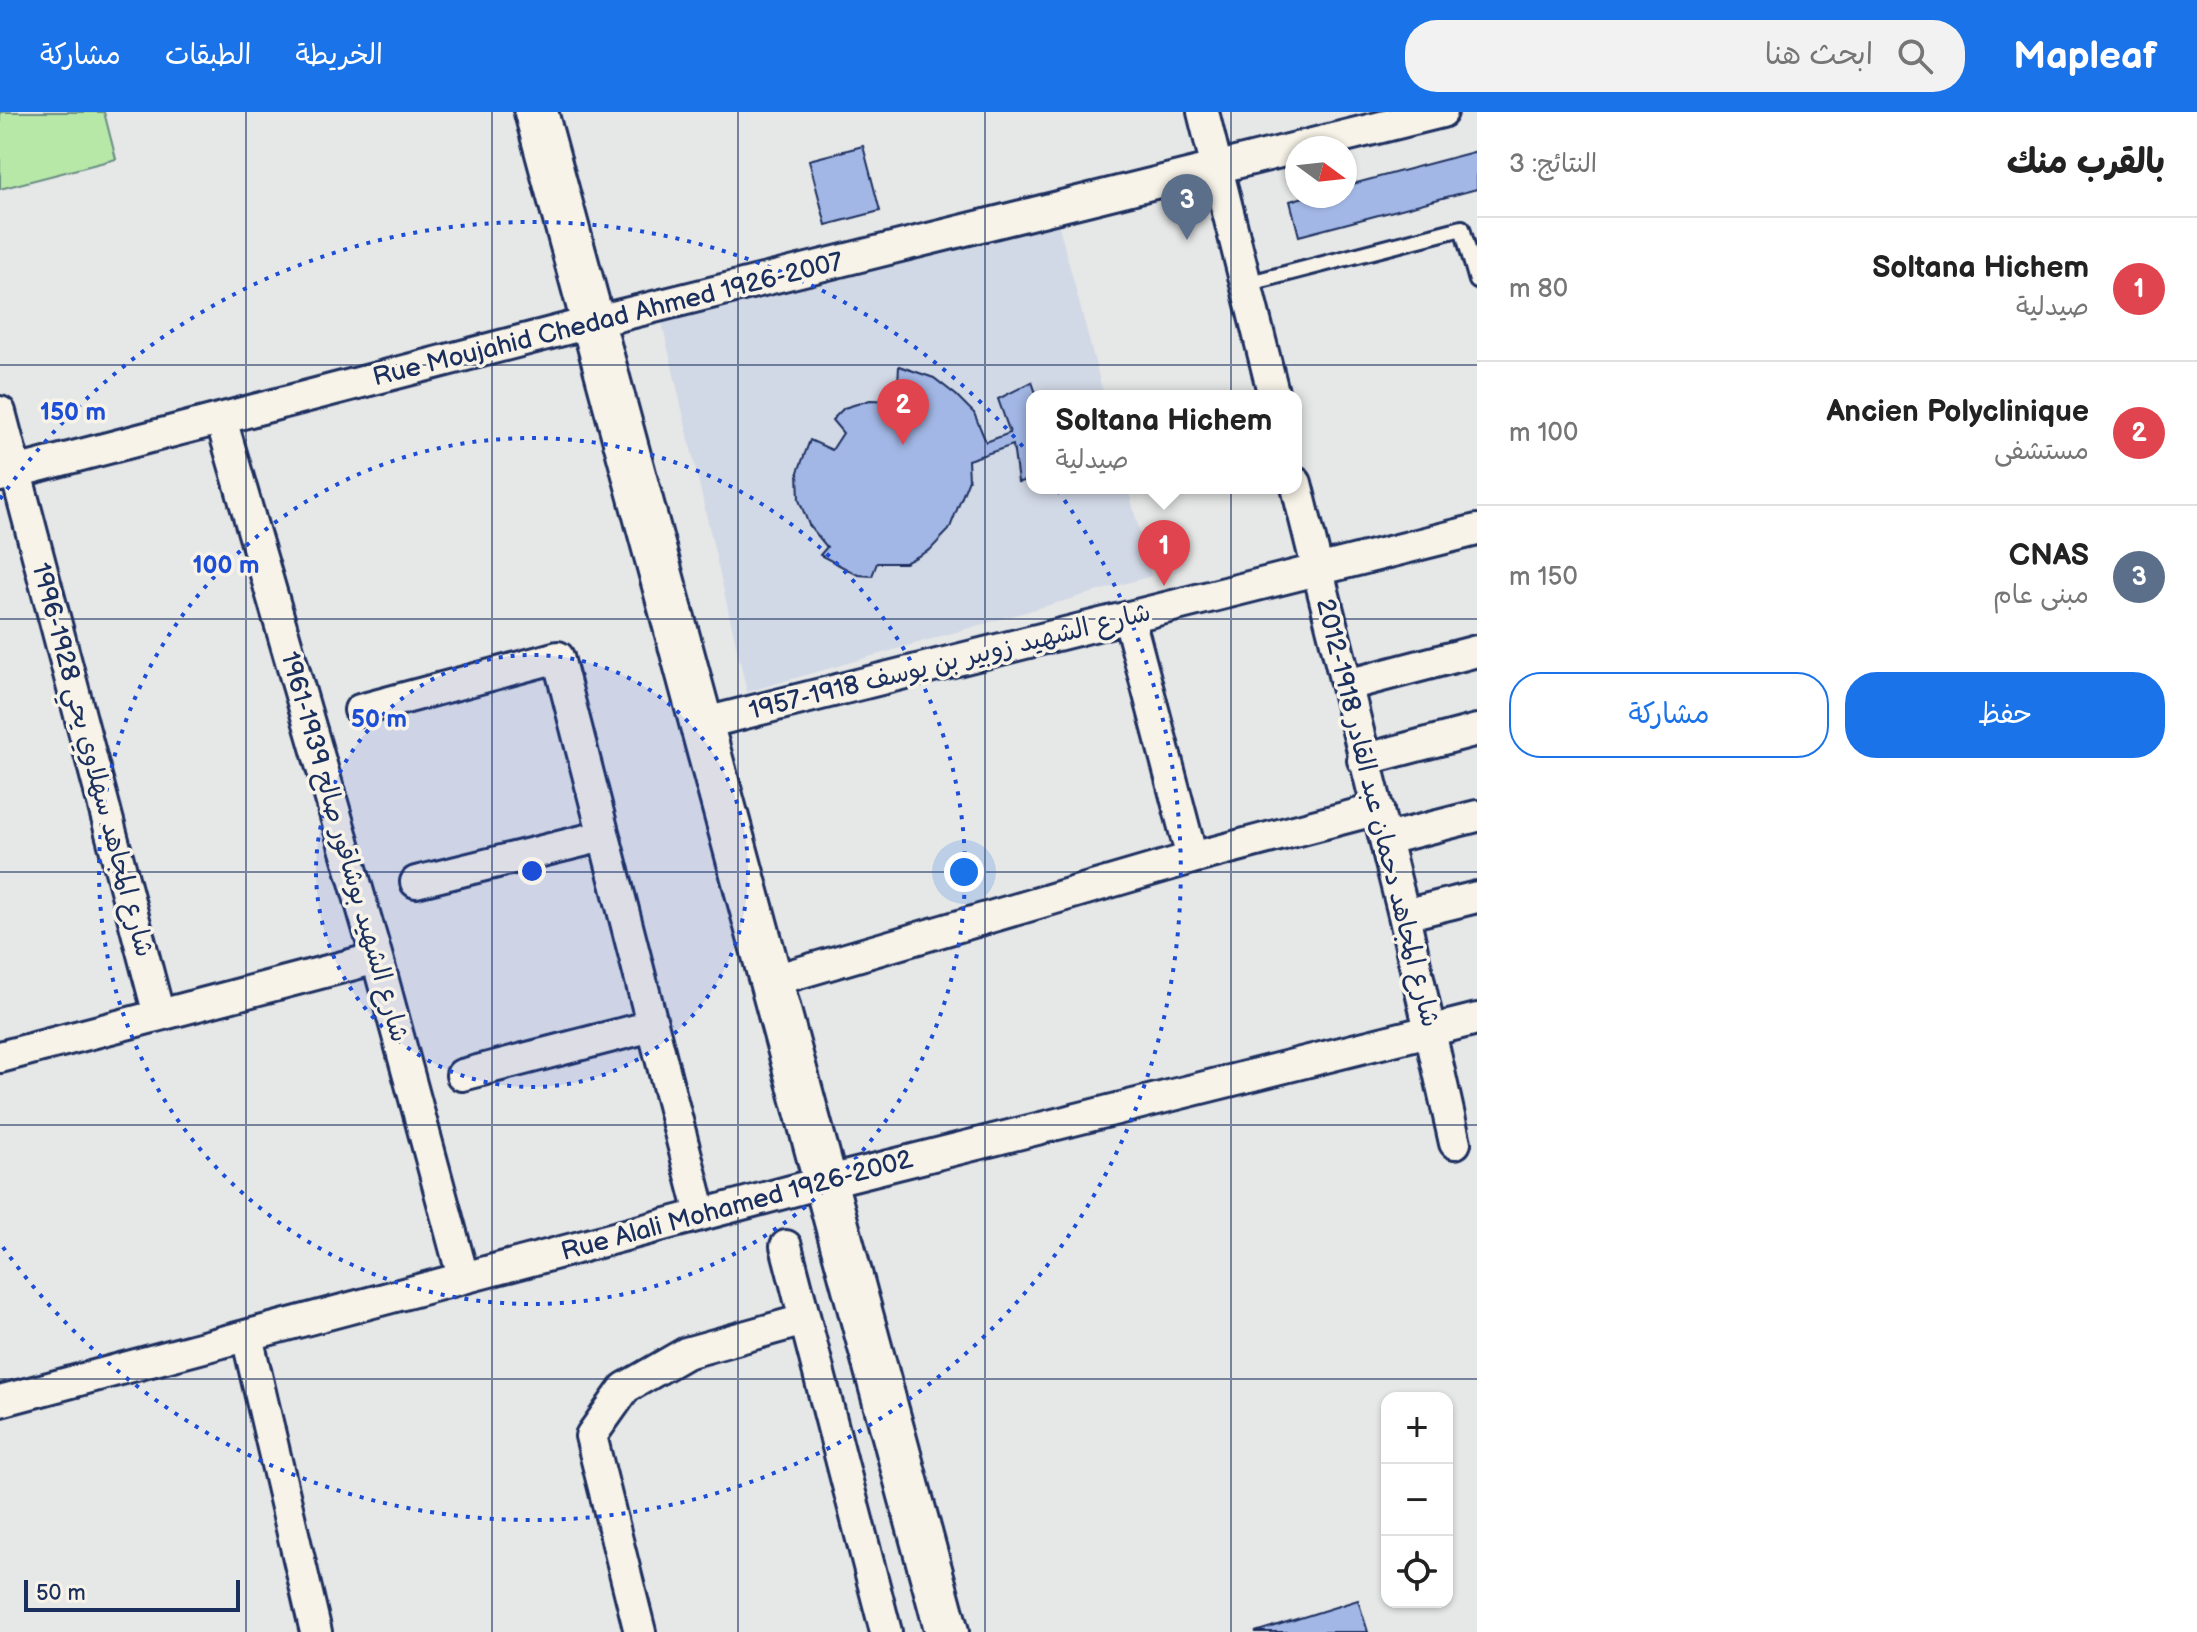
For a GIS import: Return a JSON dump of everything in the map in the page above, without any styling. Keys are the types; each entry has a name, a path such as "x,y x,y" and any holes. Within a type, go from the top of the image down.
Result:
{"main road":[{"path":"536,112 947,1632"}],"street":[{"path":"1203,112 1272,390"},
{"name":"Rue Moujahid Chedad Ahmed 1926-2007","path":"8,474 593,322 1442,112"},
{"name":"شارع المجاهد سهلاوي يحي 1928-1996","path":"0,412 8,474 159,1015"},
{"name":"شارع الشهيد بوشاقور صالح 1939-1961","path":"221,419 377,958 463,1277"},
{"name":"شارع المجاهد دحمان عبد القادر 1918-2012","path":"1299,494 1363,760 1386,839 1455,1143"},
{"name":"شارع الشهيد زوبير بن يوسف 1918-1957","path":"701,724 1477,530"},
{"path":"1129,618 1192,858"},
{"path":"1347,685 1477,651"},
{"path":"360,710 558,657 701,1214"},
{"path":"1363,760 1477,730"},
{"path":"771,981 1192,858 1378,809"},
{"path":"1386,839 1477,816"},
{"path":"416,882 603,836"},
{"path":"1404,915 1477,897"},
{"path":"0,1057 377,958"},
{"name":"Rue Alali Mohamed 1926-2002","path":"0,1401 701,1214 1477,1019"},
{"path":"462,1075 652,1026"},
{"path":"786,1246 886,1632"},
{"path":"640,1632 591,1436 625,1388 686,1353 804,1320"},
{"path":"247,1336 316,1632"}],"lane":[{"path":"1246,284 1462,228 1477,281"}],"shaded area":[{"path":"1056,215 1102,390 1026,390 1026,494 1130,494 1151,576 747,692 660,314"}],"green space":[{"path":"0,112 104,112 116,159 0,189"}],"building":[{"path":"863,146 880,211 826,225 809,160"},
{"path":"1477,151 1477,189 1299,236 1292,208 1357,208 1357,183"},
{"path":"899,366 934,378 974,413 986,442 1010,433 998,399 1032,382 1035,390 1026,390 1026,481 1018,482 1013,445 968,460 969,479 949,530 930,550 905,563 877,563 872,576 858,575 820,555 827,547 809,525 799,500 798,472 810,440 832,450 843,433 832,420 844,408 870,400 897,401"},
{"path":"1358,1600 1368,1632 1255,1632"}],"place":[{"name":"CNAS","path":"1187,240"},
{"name":"Ancien Polyclinique","path":"903,445"},
{"name":"Soltana Hichem","path":"1164,586"}]}
